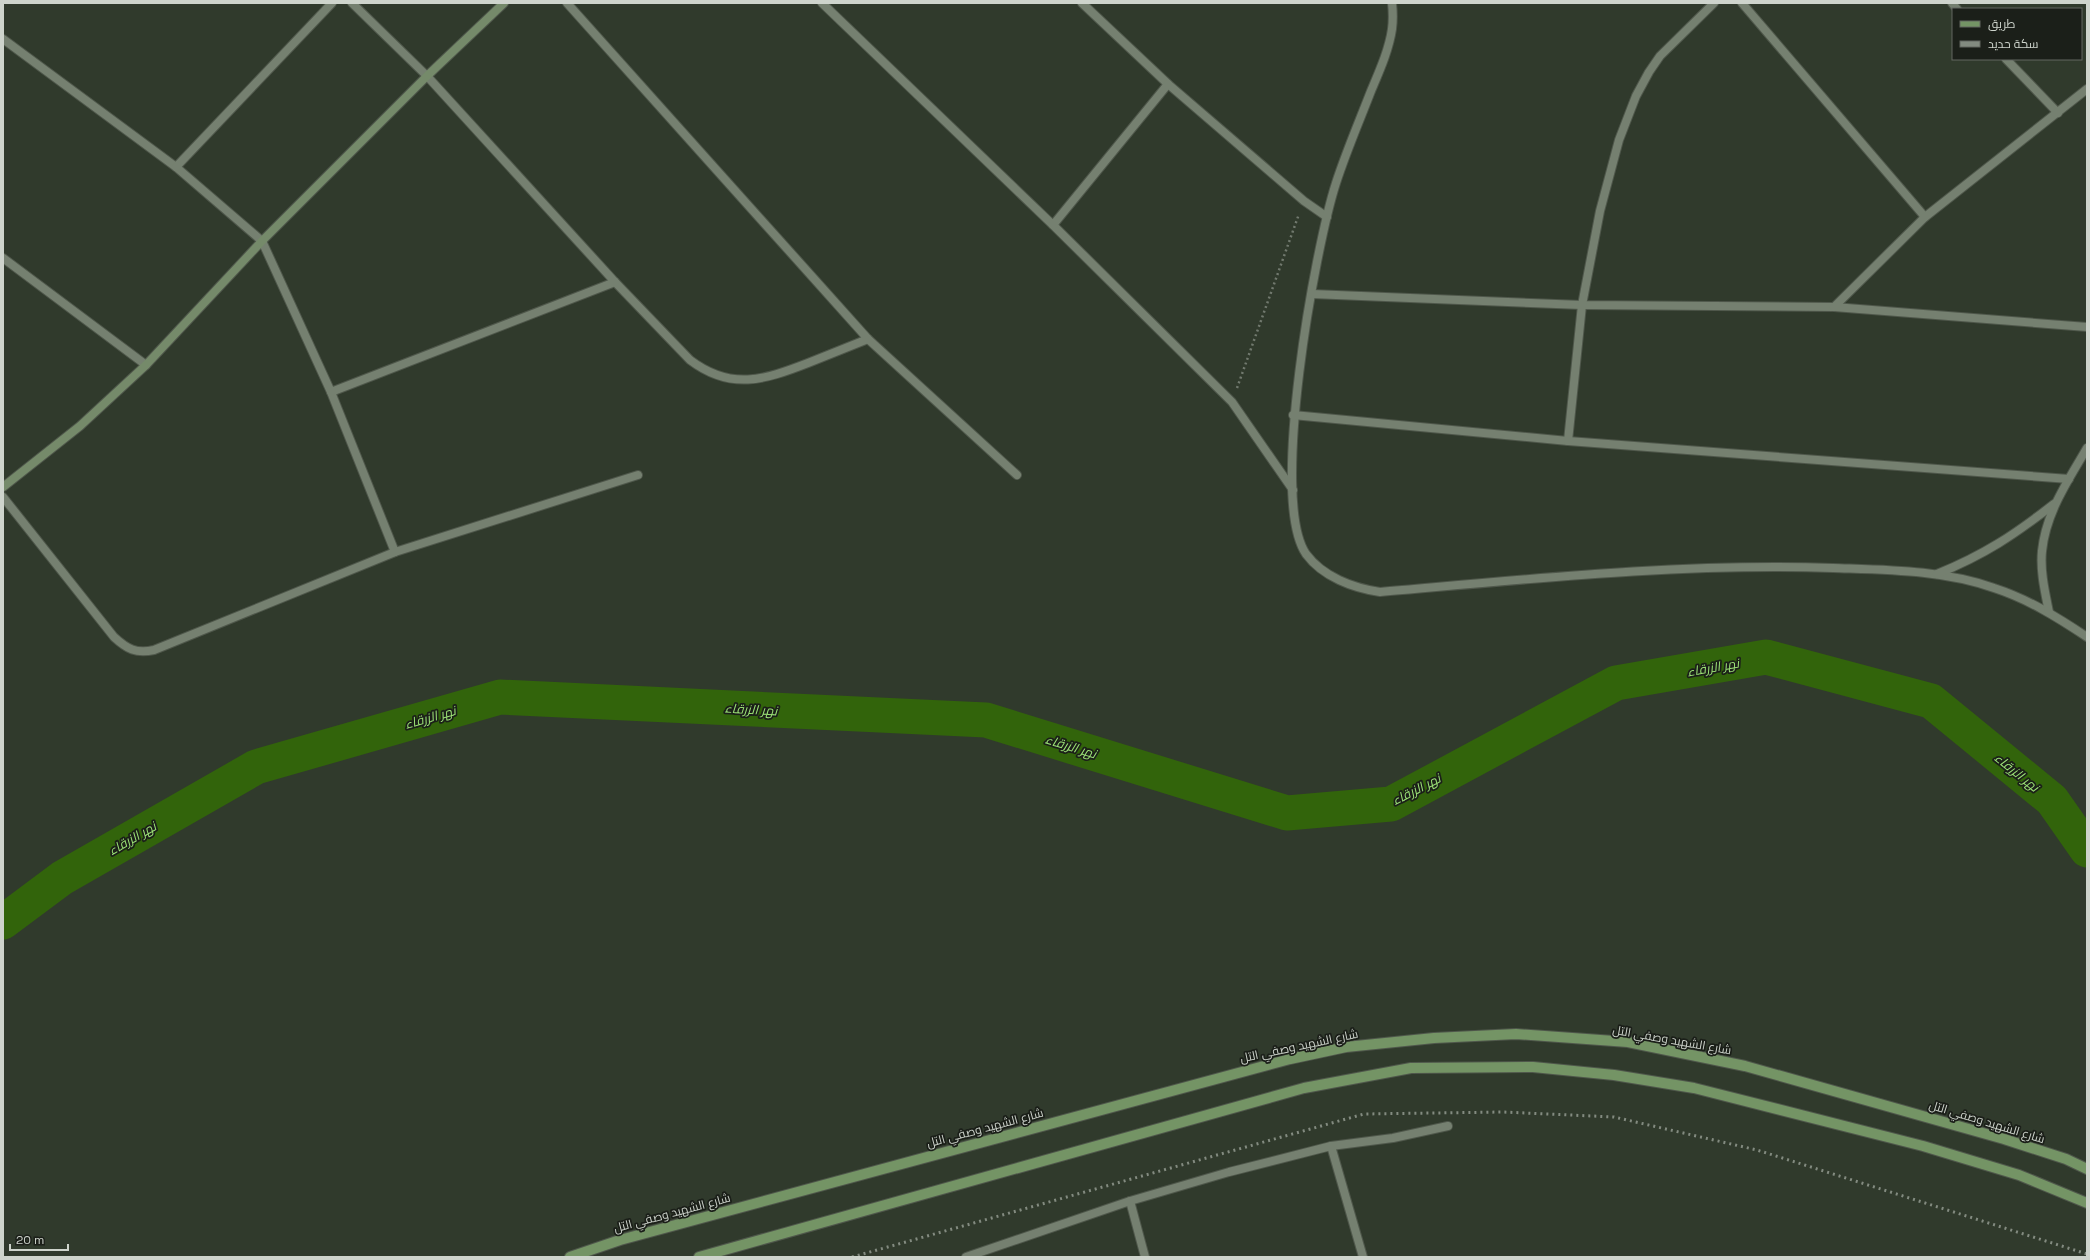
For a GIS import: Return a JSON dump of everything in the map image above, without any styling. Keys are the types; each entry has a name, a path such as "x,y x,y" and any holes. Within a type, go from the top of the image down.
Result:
{"main road":[{"name":"شارع الشهيد وصفي التل","path":"570,1257 620,1240 1290,1059 1346,1047 1434,1038 1516,1034 1628,1042 1745,1066 2004,1139 2066,1160 2087,1169"},
{"path":"699,1257 1304,1088 1411,1068 1533,1067 1614,1075 1694,1088 1923,1146 2019,1176 2087,1203"}],"street":[{"path":"176,167 332,3"},
{"path":"352,3 426,76 615,282 690,360 702,369 718,376 735,380 757,380 775,376 868,339"},
{"path":"3,487 80,426 146,365 262,241 426,76 504,3"},
{"path":"567,3 868,339 1017,475"},
{"path":"822,3 1053,225 1232,402 1293,490"},
{"path":"1082,3 1168,84 1304,201 1326,217"},
{"path":"1392,3 1393,23 1388,46 1345,155 1326,217 1312,294 1294,415 1293,490 1298,537 1306,554 1319,567 1334,578 1360,589 1380,592 1571,576 1706,568 1804,567 1937,574 1993,587 2022,598 2049,612 2087,637"},
{"path":"1568,441 1582,305 1600,211 1617,147 1636,96 1649,72 1660,56 1714,3"},
{"path":"1742,3 1925,217"},
{"path":"3,39 176,167 262,241 331,392 395,552"},
{"path":"2007,60 2058,113"},
{"path":"1053,225 1168,84"},
{"path":"1834,307 1925,217 2087,89"},
{"path":"3,258 146,365"},
{"path":"331,392 615,282"},
{"path":"1312,294 1582,305 1834,307 2087,327"},
{"path":"1294,415 1568,441 2069,479"},
{"path":"2049,612 2043,584 2042,552 2047,526 2055,503 2087,448"},
{"path":"3,497 114,636 124,646 133,651 143,652 154,650 395,552 638,475"},
{"path":"1937,574 1999,545 2020,531 2055,503"},
{"path":"966,1257 1130,1201 1229,1172 1331,1146 1393,1138 1448,1126"},
{"path":"1331,1146 1363,1257"},
{"path":"1130,1201 1145,1257"}],"path":[{"path":"1232,402 1304,201"}],"waterway":[{"name":"نهر الزرقاء","path":"3,922 62,878 256,767 500,697 986,720 1287,813 1391,804 1616,683 1766,657 1931,701 2052,800 2087,850"}],"railway":[{"path":"852,1257 1364,1114 1503,1112 1614,1117 1757,1150 2087,1254"}]}
